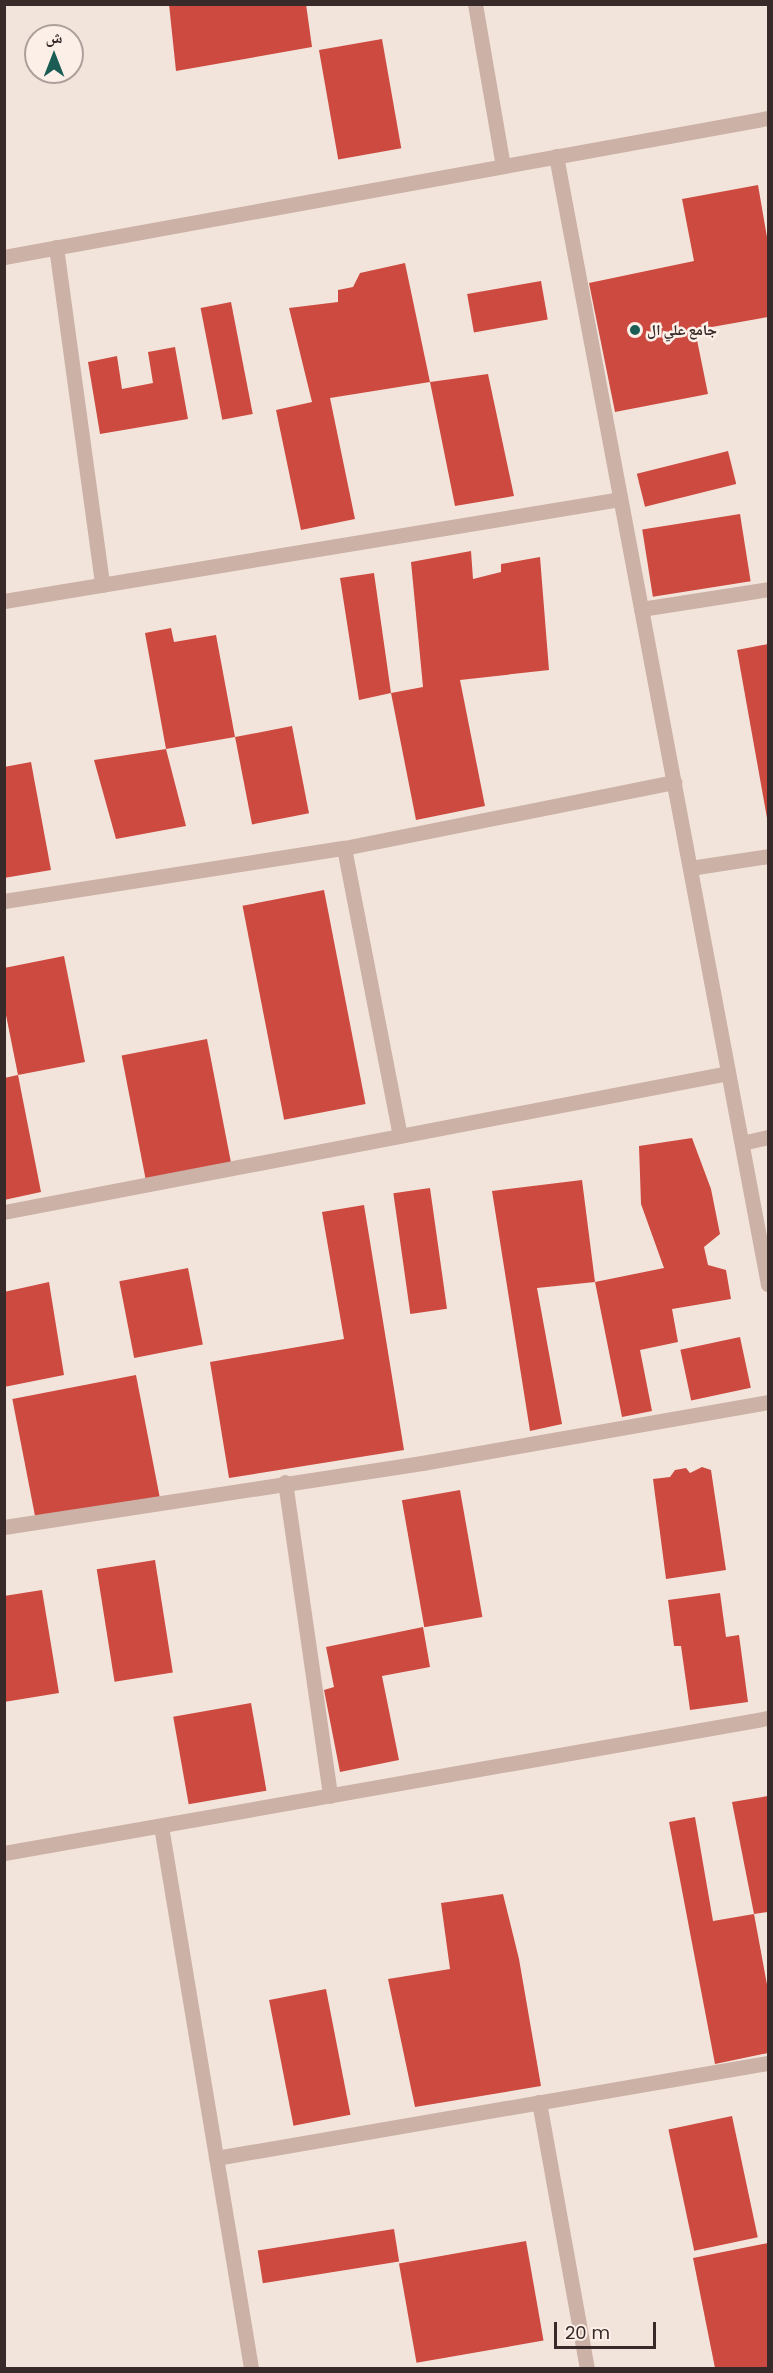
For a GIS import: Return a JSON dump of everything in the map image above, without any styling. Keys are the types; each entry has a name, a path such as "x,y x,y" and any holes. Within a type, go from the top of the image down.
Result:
{"street":[{"path":"475,4 503,166"},
{"path":"4,257 768,118"},
{"path":"556,156 768,1284"},
{"path":"57,247 102,585"},
{"path":"4,601 620,500"},
{"path":"641,609 768,589"},
{"path":"4,901 344,848 674,782"},
{"path":"344,848 400,1136"},
{"path":"690,868 768,856"},
{"path":"4,1212 728,1072"},
{"path":"742,1143 768,1137"},
{"path":"4,1527 285,1482 422,1463 768,1402"},
{"path":"285,1482 330,1796"},
{"path":"4,1854 768,1718"},
{"path":"161,1826 251,2368"},
{"path":"216,2158 768,2063"},
{"path":"539,2102 587,2368"}],"building":[{"path":"169,4 306,4 312,47 176,71"},
{"path":"382,39 401,148 338,159 319,50"},
{"path":"758,185 768,243 768,317 695,330 708,394 615,412 589,283 694,261 682,199"},
{"path":"405,263 430,382 330,398 355,519 301,530 276,410 312,402 289,308 338,302 338,290 353,287 360,273"},
{"path":"541,281 548,319 474,332 467,294"},
{"path":"231,302 253,414 222,420 201,308"},
{"path":"175,347 188,419 100,434 88,362 117,356 122,389 153,383 148,352"},
{"path":"488,374 514,496 455,506 430,382"},
{"path":"728,451 736,484 645,507 637,474"},
{"path":"740,514 751,581 653,597 642,529"},
{"path":"471,551 473,579 501,572 501,564 540,557 549,670 460,680 485,806 416,820 391,693 423,687 411,562"},
{"path":"374,573 391,693 359,700 340,578"},
{"path":"171,628 174,642 216,635 235,737 166,749 145,633"},
{"path":"768,644 768,818 767,818 737,650"},
{"path":"292,726 309,813 252,824 235,737"},
{"path":"166,749 186,826 116,839 94,760"},
{"path":"31,762 51,870 4,878 4,767"},
{"path":"324,890 366,1104 284,1120 243,906"},
{"path":"64,956 85,1062 18,1075 4,1005 4,968"},
{"path":"207,1039 231,1165 146,1181 122,1056"},
{"path":"18,1075 41,1192 4,1200 4,1078"},
{"path":"692,1138 711,1189 720,1234 704,1247 708,1265 726,1270 731,1299 672,1309 678,1342 640,1350 652,1411 622,1417 595,1282 664,1268 641,1204 639,1146"},
{"path":"582,1180 595,1282 537,1288 562,1424 530,1431 492,1191"},
{"path":"430,1188 447,1309 410,1314 393,1193"},
{"path":"364,1205 404,1450 229,1478 210,1362 344,1339 322,1212"},
{"path":"188,1268 203,1345 134,1358 119,1281"},
{"path":"49,1282 64,1375 4,1387 4,1292"},
{"path":"740,1337 751,1388 691,1401 680,1350"},
{"path":"136,1375 160,1499 36,1523 12,1399"},
{"path":"702,1467 711,1470 726,1570 666,1579 653,1479 670,1477 675,1470 686,1468 690,1473"},
{"path":"460,1490 482,1617 424,1627 402,1500"},
{"path":"155,1560 173,1673 115,1682 97,1569"},
{"path":"42,1590 59,1693 4,1702 4,1596"},
{"path":"720,1593 726,1637 739,1635 748,1702 690,1710 681,1646 674,1646 668,1600"},
{"path":"423,1627 430,1667 382,1676 399,1760 340,1772 324,1690 334,1687 326,1647"},
{"path":"251,1703 266,1791 189,1804 173,1717"},
{"path":"768,1796 768,1912 754,1914 732,1802"},
{"path":"695,1817 713,1921 754,1914 768,1990 768,2053 715,2064 669,1822"},
{"path":"503,1894 519,1959 541,2086 415,2107 388,1979 450,1969 441,1903"},
{"path":"326,1989 350,2115 293,2126 269,2000"},
{"path":"732,2116 758,2237 694,2251 668,2130"},
{"path":"394,2229 399,2262 263,2283 258,2251"},
{"path":"526,2241 544,2340 416,2363 399,2263"},
{"path":"768,2243 768,2368 715,2368 693,2258"}],"place":[{"name":"جامع علي ال","path":"635,330"}]}
